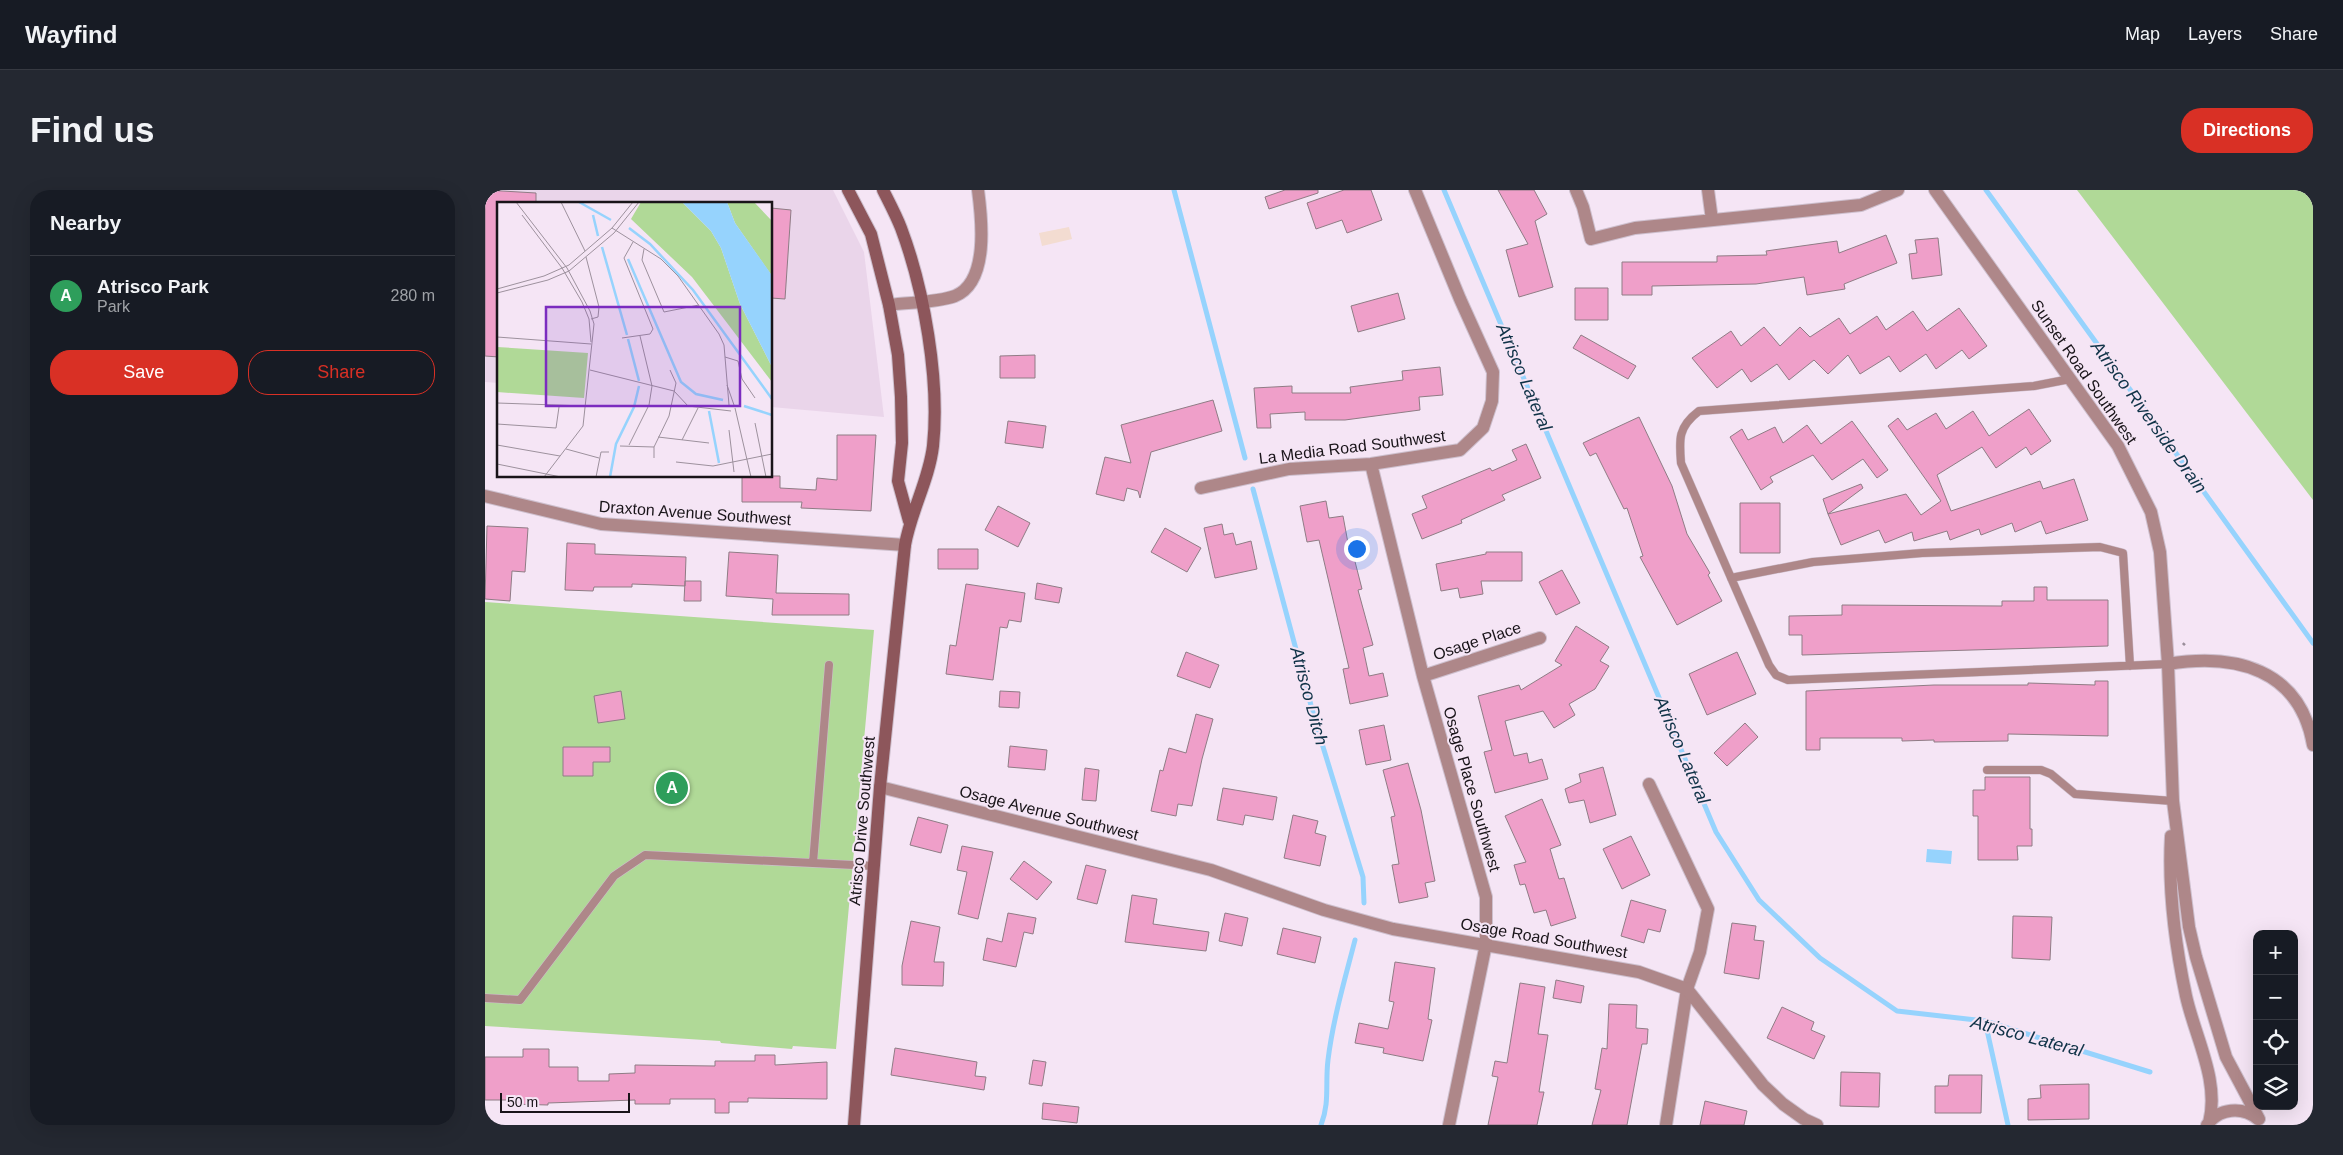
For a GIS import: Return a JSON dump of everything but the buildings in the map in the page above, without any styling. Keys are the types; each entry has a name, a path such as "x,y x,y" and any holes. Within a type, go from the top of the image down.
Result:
{"main road":[{"name":"Atrisco Drive Southwest","path":"848,190 871,234 889,306 898,355 901,397 903,443 898,481 909,521"},
{"name":"Atrisco Drive Southwest","path":"854,1125 880,787 905,545 909,521 924,485 933,446 935,398 931,355 922,300 901,228 883,190"}],"street":[{"path":"889,306 954,296 968,288 976,275 981,255 978,190"},
{"name":"La Media Road Southwest","path":"1201,488 1289,468 1371,464 1461,450 1483,428 1492,400 1493,372 1460,299 1415,190"},
{"path":"1576,190 1583,208 1591,240 1635,228 1861,206 1899,190"},
{"path":"1708,190 1713,220"},
{"name":"Sunset Road Southwest","path":"1935,190 2118,446 2151,512 2160,552 2168,664 2173,801 2170,870 2174,918 2186,998 2213,1098 2208,1124"},
{"name":"Osage Place Southwest","path":"1371,464 1423,676 1486,897 1486,944 1449,1125"},
{"name":"Draxton Avenue Southwest","path":"485,496 601,524 905,545"},
{"name":"Osage Place","path":"1423,676 1540,638"},
{"path":"2168,664 2185,661 2229,661 2261,671 2281,684 2298,704 2306,720 2313,745"},
{"path":"1649,784 1708,909 1700,952 1687,989 1666,1125"},
{"name":"Osage Avenue Southwest","path":"880,787 1211,870"},
{"name":"Sunset Road Southwest","path":"2173,801 2185,903 2196,957 2226,1057 2261,1122"},
{"name":"Osage Road Southwest","path":"1211,870 1324,910 1393,929 1639,972 1687,989"},
{"path":"1687,989 1763,1084 1783,1104 1804,1119 1817,1125"},
{"path":"2208,1124 2222,1113 2233,1110 2249,1113 2261,1122"}],"lane":[{"path":"2070,379 2034,386 1699,411 1686,420 1680,434 1681,463 1769,665 1776,675 1787,680 2168,664"},
{"path":"1731,578 1813,562 1922,553 2100,547 2123,553 2129,666"},
{"path":"813,863 829,665"},
{"path":"1987,770 2041,770 2051,774 2075,794 2173,801"},
{"path":"485,998 520,1000 614,876 645,855 874,866"}],"shaded area":[{"path":"485,190 833,190 864,252 884,417 773,407 773,202 497,202 497,383 485,382"},
{"path":"1069,227 1072,239 1042,246 1039,233"}],"green space":[{"path":"2077,190 2313,190 2313,500"},
{"path":"485,602 874,630 836,1049 793,1046 792,1049 721,1043 720,1041 485,1026"}],"water":[{"path":"1927,849 1952,851 1951,864 1926,862"}],"waterway":[{"path":"1174,190 1245,458"},
{"name":"Atrisco Lateral","path":"1444,190 1716,832 1759,900 1820,958 1897,1011 1985,1021 2150,1072"},
{"name":"Atrisco Riverside Drain","path":"1986,190 2313,643"},
{"name":"Atrisco Ditch","path":"1253,489 1316,724 1363,877 1364,903"},
{"name":"Atrisco Ditch","path":"1321,1125 1324,1117 1327,1069 1333,1029 1355,940"},
{"path":"1985,1021 2008,1125"}],"place":[{"name":"Atrisco Park","path":"672,788"}]}
